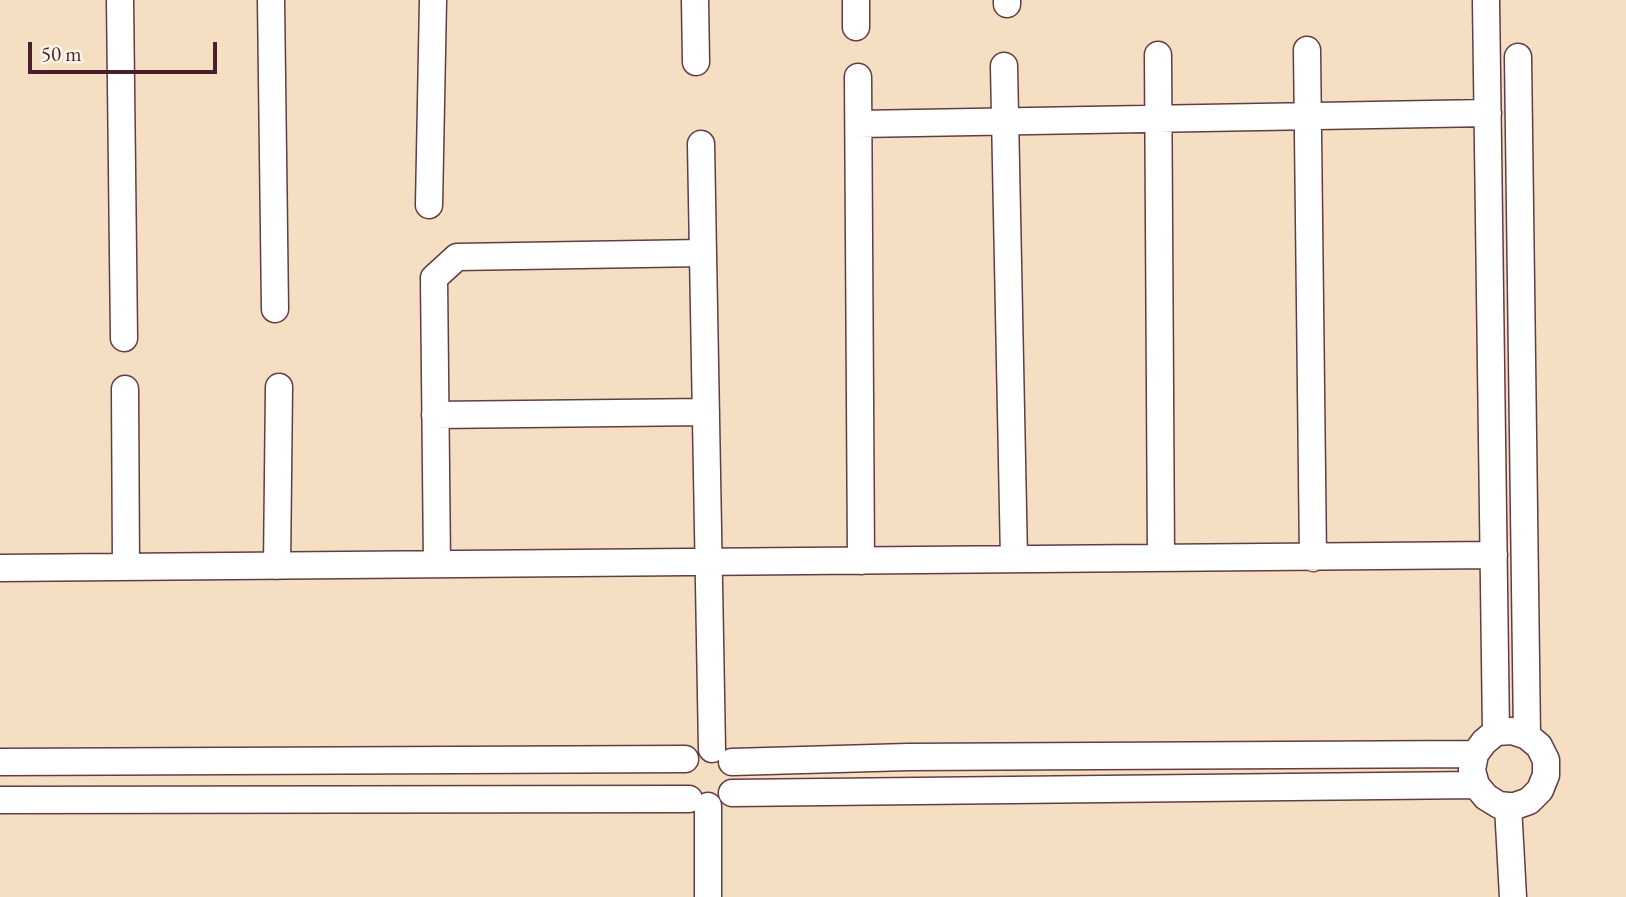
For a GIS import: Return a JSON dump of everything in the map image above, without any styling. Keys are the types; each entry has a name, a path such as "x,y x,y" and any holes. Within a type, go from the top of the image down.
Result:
{"street":[{"path":"120,0 124,338"},
{"path":"271,0 275,309"},
{"path":"429,205 433,0"},
{"path":"695,0 696,62"},
{"path":"856,0 856,27"},
{"path":"1486,0 1496,732"},
{"path":"1307,50 1313,558"},
{"path":"1158,55 1161,558"},
{"path":"1518,57 1527,736"},
{"path":"1004,65 1014,559"},
{"path":"858,77 862,561"},
{"path":"859,124 1488,113"},
{"path":"0,800 717,805 725,800 736,783 736,772 722,755 709,562 701,144"},
{"path":"436,564 434,278 457,257 703,253"},
{"path":"277,566 279,387"},
{"path":"125,388 126,567"},
{"path":"435,415 706,412"},
{"path":"0,568 1494,555"},
{"path":"1496,732 1527,736 1539,746 1546,760 1546,775 1540,790 1529,800 1515,806 1499,804 1486,797 1476,785 1472,770 1475,754 1496,732"},
{"path":"708,897 698,803 682,791 679,780 685,759 702,749 722,755 908,757 1475,754"},
{"path":"0,762 685,759"},
{"path":"732,793 1476,785"},
{"path":"1508,806 1513,897"}]}
